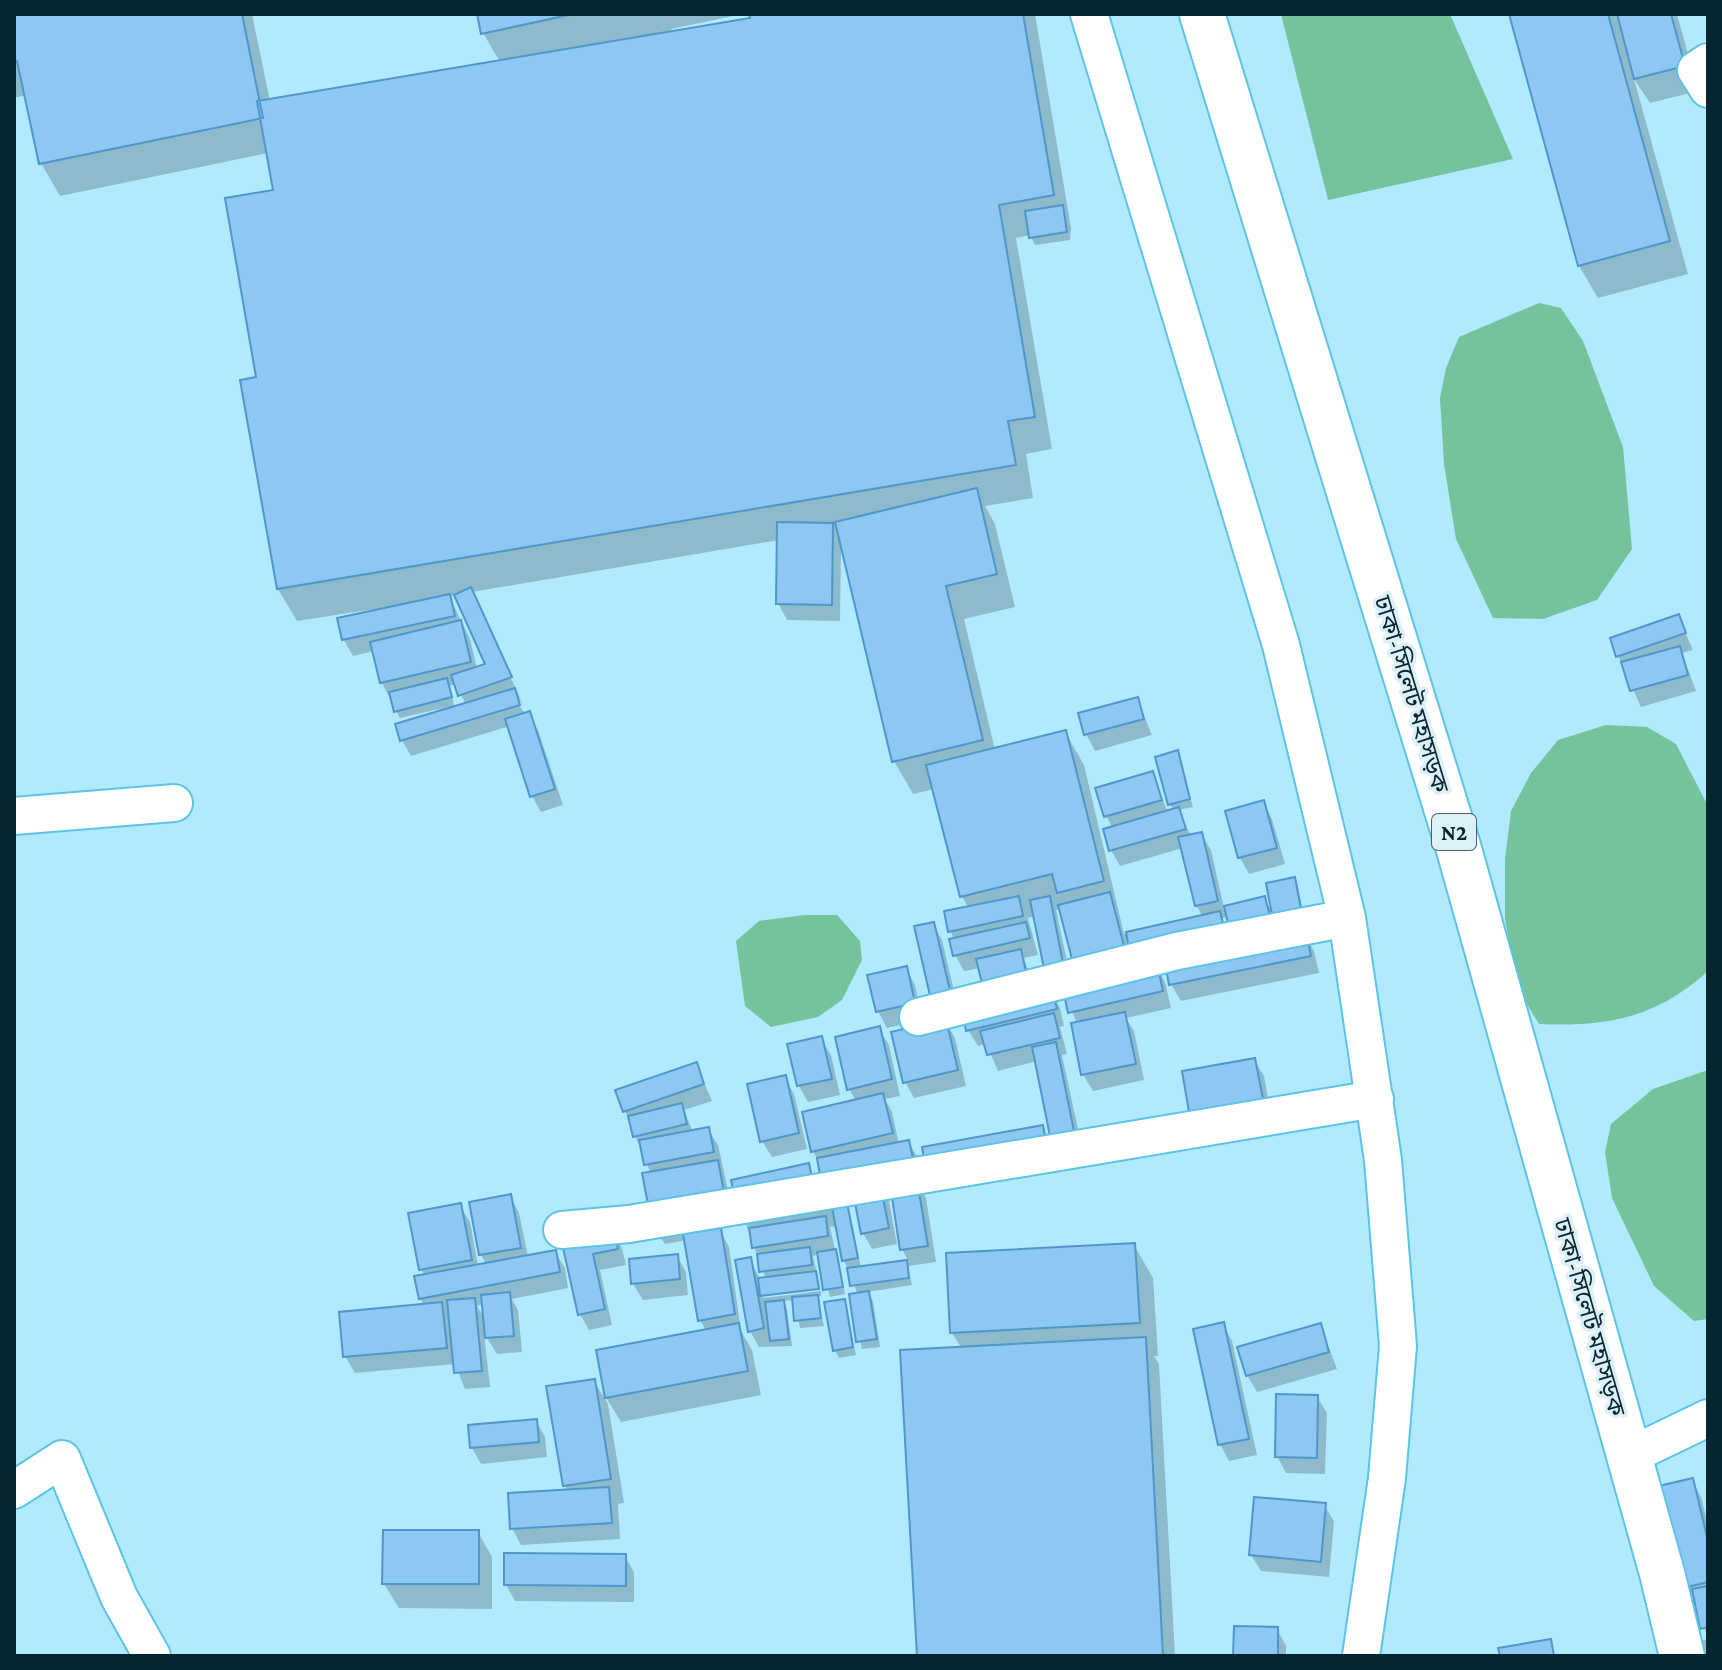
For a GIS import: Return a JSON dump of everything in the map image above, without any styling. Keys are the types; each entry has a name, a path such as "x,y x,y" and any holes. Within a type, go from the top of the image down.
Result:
{"highway":[{"name":"ঢাকা-সিলেট মহাসড়ক","path":"1202,14 1453,831 1629,1456 1682,1656"}],"street":[{"path":"1089,14 1281,645 1347,918 1375,1099 1398,1346 1387,1478 1361,1656"},
{"path":"1708,62 1696,70 1708,89"},
{"path":"14,816 174,803"},
{"path":"918,1017 1177,951 1347,918"},
{"path":"562,1230 629,1224 1375,1099"},
{"path":"1629,1456 1708,1418"},
{"path":"14,1490 62,1459 119,1597 152,1656"}],"shaded area":[{"path":"1281,14 1450,14 1513,159 1328,200"},
{"path":"1539,303 1561,308 1583,341 1623,447 1632,549 1597,600 1543,619 1493,618 1456,539 1444,464 1440,398 1446,368 1459,337"},
{"path":"1606,725 1647,727 1676,744 1708,806 1708,971 1670,1000 1630,1016 1586,1024 1539,1024 1516,986 1505,919 1505,859 1511,811 1531,773 1558,740"},
{"path":"805,915 837,915 860,941 862,960 842,1000 818,1017 771,1027 745,1006 736,941 759,921"},
{"path":"1708,1070 1708,1319 1694,1321 1654,1286 1612,1198 1605,1152 1611,1124 1653,1089"}],"building":[{"path":"14,14 242,14 263,118 39,164 17,61 14,62"},
{"path":"477,14 573,14 481,34"},
{"path":"749,14 1023,14 1054,195 999,205 1035,417 1008,421 1016,465 277,589 240,380 256,377 225,198 273,190 257,101 750,18"},
{"path":"1509,14 1608,14 1670,241 1578,266"},
{"path":"1617,14 1671,14 1685,66 1634,79"},
{"path":"1063,205 1067,232 1029,238 1025,211"},
{"path":"977,488 997,574 946,586 983,740 892,762 835,522"},
{"path":"777,522 833,523 832,605 776,604"},
{"path":"471,587 512,677 458,696 451,675 485,664 454,595"},
{"path":"450,594 455,616 342,640 337,618"},
{"path":"1679,614 1686,633 1616,657 1610,638"},
{"path":"461,620 471,662 380,683 370,642"},
{"path":"1680,646 1688,675 1630,691 1621,662"},
{"path":"447,678 452,697 394,712 389,692"},
{"path":"515,688 520,705 400,741 395,724"},
{"path":"1138,697 1144,719 1084,735 1078,713"},
{"path":"530,711 555,789 530,797 505,719"},
{"path":"1066,730 1104,881 1057,893 1052,874 960,897 926,765"},
{"path":"1178,750 1190,799 1168,805 1155,757"},
{"path":"1153,771 1162,800 1104,817 1095,788"},
{"path":"1264,800 1277,848 1238,858 1225,811"},
{"path":"1179,807 1186,829 1109,851 1103,829"},
{"path":"1202,832 1218,901 1195,906 1178,837"},
{"path":"1295,877 1302,914 1273,920 1266,883"},
{"path":"1110,892 1125,950 1073,963 1058,905"},
{"path":"1019,896 1023,916 948,932 944,911"},
{"path":"1050,896 1065,974 1046,978 1030,900"},
{"path":"1265,896 1271,921 1230,931 1224,906"},
{"path":"1220,911 1225,932 1130,953 1126,932"},
{"path":"934,922 951,995 931,1000 914,926"},
{"path":"1026,922 1030,938 953,956 949,939"},
{"path":"1306,933 1311,956 1169,985 1165,962"},
{"path":"1021,949 1029,986 985,995 976,959"},
{"path":"1157,963 1163,991 1068,1013 1062,985"},
{"path":"907,966 915,1003 876,1012 867,975"},
{"path":"1052,989 1057,1009 966,1031 962,1010"},
{"path":"1125,1012 1136,1064 1081,1075 1071,1023"},
{"path":"1054,1013 1060,1038 987,1055 980,1031"},
{"path":"946,1019 958,1070 903,1083 891,1032"},
{"path":"880,1026 892,1079 847,1090 835,1037"},
{"path":"822,1036 832,1079 797,1086 787,1044"},
{"path":"1056,1042 1076,1141 1052,1146 1032,1047"},
{"path":"1255,1058 1263,1099 1189,1112 1182,1071"},
{"path":"697,1062 704,1084 623,1112 615,1090"},
{"path":"786,1075 799,1133 760,1142 747,1084"},
{"path":"883,1093 893,1133 811,1152 802,1112"},
{"path":"682,1103 687,1124 633,1137 628,1116"},
{"path":"1043,1125 1046,1142 925,1165 922,1147"},
{"path":"709,1127 714,1152 644,1165 639,1140"},
{"path":"909,1140 914,1163 821,1181 817,1158"},
{"path":"718,1160 725,1197 649,1210 642,1173"},
{"path":"809,1163 813,1182 735,1199 731,1180"},
{"path":"917,1180 928,1246 900,1250 890,1184"},
{"path":"880,1183 889,1228 861,1234 852,1188"},
{"path":"845,1193 858,1258 842,1261 830,1196"},
{"path":"511,1194 521,1248 479,1255 469,1202"},
{"path":"461,1203 472,1260 419,1270 408,1213"},
{"path":"826,1216 828,1236 752,1248 749,1228"},
{"path":"721,1228 735,1314 698,1321 683,1234"},
{"path":"614,1230 618,1249 593,1254 605,1309 578,1315 562,1243"},
{"path":"1135,1243 1140,1323 950,1333 946,1253"},
{"path":"810,1247 812,1265 759,1272 757,1254"},
{"path":"836,1249 843,1287 823,1290 817,1252"},
{"path":"556,1250 560,1272 419,1299 414,1276"},
{"path":"678,1254 680,1279 631,1284 629,1259"},
{"path":"751,1257 764,1328 748,1332 735,1260"},
{"path":"907,1260 909,1278 850,1286 847,1268"},
{"path":"816,1271 819,1289 760,1296 758,1278"},
{"path":"869,1291 877,1339 856,1342 849,1294"},
{"path":"510,1292 514,1336 485,1338 481,1295"},
{"path":"818,1295 821,1318 794,1321 792,1297"},
{"path":"475,1298 482,1371 454,1373 447,1300"},
{"path":"845,1299 853,1347 833,1351 824,1302"},
{"path":"784,1300 789,1339 770,1341 765,1302"},
{"path":"442,1302 447,1348 343,1357 339,1312"},
{"path":"1224,1322 1249,1439 1218,1445 1193,1329"},
{"path":"739,1323 748,1371 605,1398 596,1350"},
{"path":"1321,1323 1329,1352 1246,1376 1237,1347"},
{"path":"1146,1337 1163,1656 917,1656 900,1350"},
{"path":"595,1379 611,1479 563,1486 546,1386"},
{"path":"1276,1394 1318,1395 1317,1458 1275,1457"},
{"path":"537,1419 539,1442 470,1448 468,1425"},
{"path":"1693,1478 1708,1541 1708,1582 1675,1590 1650,1488"},
{"path":"609,1487 612,1523 510,1529 508,1493"},
{"path":"1254,1497 1326,1503 1321,1562 1249,1555"},
{"path":"383,1530 479,1530 479,1584 382,1584"},
{"path":"504,1553 626,1554 626,1586 504,1585"},
{"path":"1708,1586 1708,1627 1700,1629 1692,1589"},
{"path":"1234,1626 1278,1627 1278,1656 1233,1656"},
{"path":"1551,1639 1554,1656 1500,1656 1498,1648"}]}
